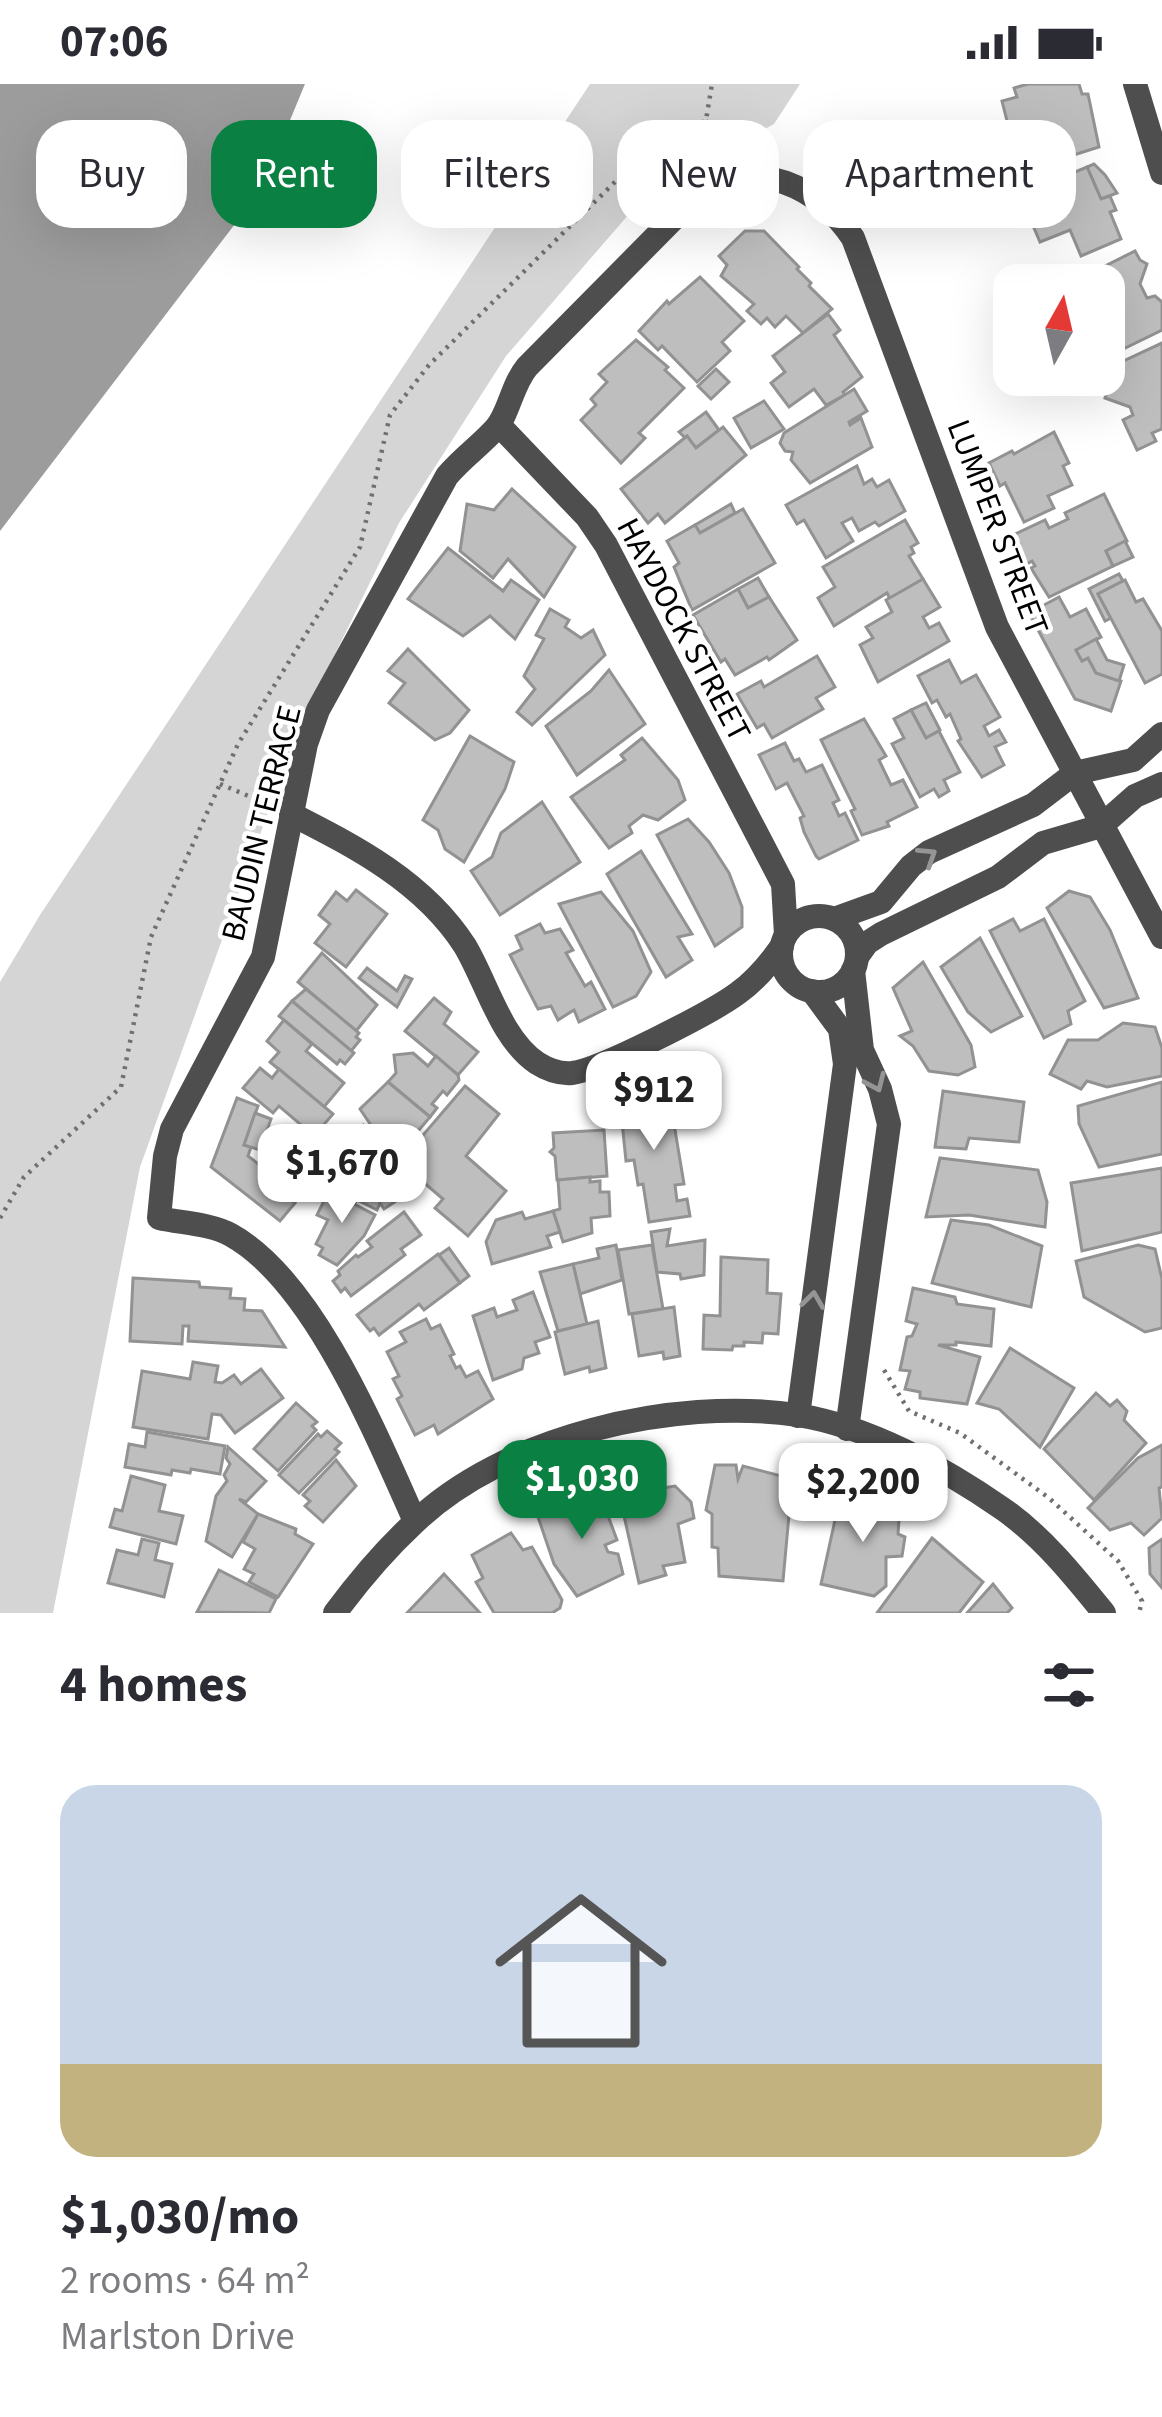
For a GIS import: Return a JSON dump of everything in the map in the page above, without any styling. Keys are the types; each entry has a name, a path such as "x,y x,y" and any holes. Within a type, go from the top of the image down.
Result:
{"street":[{"path":"1135,84 1162,173"},
{"name":"LUMPER STREET","path":"779,180 822,202 843,223 864,260 987,602 1162,937"},
{"name":"BAUDIN TERRACE","path":"415,1521 374,1430 311,1316 262,1258 229,1232 159,1218 165,1156 172,1129 263,957 291,814 318,710 446,476 499,425 509,395 527,367 663,228"},
{"name":"HAYDOCK STREET","path":"499,425 587,517 606,545 783,884 809,908 830,918"},
{"path":"291,814 364,852 430,904 464,945 520,1047 547,1068 564,1074 598,1067 731,998 803,920 870,909 890,894 919,859 1033,805 1076,772 1132,760 1162,734"},
{"path":"731,998 836,988 875,937 998,877 1043,843 1102,826 1141,791 1162,784"},
{"name":"HAYDOCK STREET","path":"783,884 784,941"},
{"path":"830,918 851,934 862,1050 890,1124 847,1429"},
{"path":"784,941 787,974 808,990 840,1029 845,1064 798,1415"},
{"path":"335,1613 415,1521 474,1480 560,1438 647,1417 740,1412 798,1415 847,1429 946,1473 1006,1510 1062,1561 1104,1613"}],"path":[{"path":"706,120 712,84"},
{"path":"0,1218 24,1178 121,1087 152,937 238,744 359,547 390,415 429,365 617,180"},
{"path":"220,784 291,814"},
{"path":"856,1362 883,1368 910,1411 960,1433 1049,1498 1118,1561 1142,1600 1139,1613"}],"shaded area":[{"path":"0,84 305,84 290,120 211,120 211,228 232,228 0,531"},
{"path":"590,84 800,84 777,120 617,120 617,228 506,356 399,523 297,732 140,1167 53,1613 0,1613 0,982 495,228 593,228 593,120 566,120"}],"building":[{"path":"1079,84 1082,94 1088,94 1099,147 1076,154 1076,120 1007,120 1002,101 1017,97 1014,88"},
{"path":"1094,164 1117,193 1101,199 1087,167"},
{"path":"1087,167 1101,199 1110,196 1116,210 1110,212 1121,239 1081,256 1070,230 1040,242 1034,228 1076,228 1076,172"},
{"path":"745,231 764,231 832,309 803,333 786,316 775,327 767,318 761,324 747,311 754,304 721,276 727,265 719,256"},
{"path":"1135,251 1147,264 1140,284 1147,298 1155,296 1162,302 1162,330 1125,348 1125,264 1109,264"},
{"path":"700,277 744,321 722,342 730,351 697,382 662,346 658,350 639,331 667,301 669,304"},
{"path":"828,314 840,330 834,335 862,377 845,395 826,405 814,389 789,407 771,383 785,372 773,356"},
{"path":"636,340 684,388 639,433 645,438 621,463 581,420 596,405 591,399 607,382 599,374"},
{"path":"1162,343 1162,429 1152,433 1156,441 1137,450 1123,420 1133,415 1130,407 1105,398 1125,396 1125,360"},
{"path":"716,369 729,382 711,399 698,386"},
{"path":"854,389 867,411 849,422 861,418 872,447 810,483 791,460 793,452 785,451 780,443 784,433"},
{"path":"764,401 784,429 751,448 734,418"},
{"path":"706,412 719,430 696,448 679,432"},
{"path":"723,427 746,455 665,523 658,514 648,523 621,489 687,436 696,448"},
{"path":"1054,432 1069,463 1063,466 1072,485 1048,496 1054,508 1024,522 989,463"},
{"path":"857,466 864,484 872,479 877,487 889,480 905,511 859,531 852,518 842,523 853,541 826,558 804,520 797,524 786,505"},
{"path":"512,489 575,547 544,597 508,559 493,578 460,551 467,504 494,510"},
{"path":"1104,494 1127,541 1106,551 1113,566 1049,597 1013,535 1045,520 1049,528 1068,519 1065,513"},
{"path":"731,504 735,513 700,533 695,525"},
{"path":"743,509 775,563 692,610 674,567 679,563 667,541 695,525 700,533"},
{"path":"905,520 918,543 909,556 923,579 890,599 887,593 834,626 818,598 835,587 823,567"},
{"path":"1125,541 1133,557 1113,566 1106,551"},
{"path":"448,548 503,591 511,580 539,600 515,639 490,616 463,636 408,599"},
{"path":"1119,574 1123,581 1098,594 1111,618 1105,621 1089,589"},
{"path":"758,578 769,597 748,608 738,589"},
{"path":"923,579 940,607 923,617 929,628 939,623 949,641 878,682 860,645 873,638 866,627 892,612 886,600"},
{"path":"1125,580 1136,602 1143,599 1162,631 1162,674 1145,683 1098,594"},
{"path":"738,589 748,608 769,597 797,640 769,660 735,675 725,659 721,662 693,615"},
{"path":"1059,597 1070,617 1086,609 1101,637 1076,650 1082,661 1088,658 1096,673 1121,681 1111,711 1075,699 1029,613"},
{"path":"550,609 569,620 565,627 581,638 593,630 605,655 532,725 517,712 535,689 524,676 544,639 536,635"},
{"path":"1096,639 1107,660 1124,665 1119,681 1096,673 1088,658 1082,661 1076,650"},
{"path":"408,649 469,710 450,733 435,740 389,703 405,683 388,671"},
{"path":"817,656 835,687 816,698 823,709 772,738 764,724 757,728 737,694 761,681 764,687"},
{"path":"949,660 961,683 976,675 1000,717 984,726 989,736 999,730 1006,742 995,747 1004,765 982,777 958,741 950,714 946,717 937,700 932,703 918,676"},
{"path":"609,670 645,724 577,775 546,726 591,691"},
{"path":"926,703 940,730 926,738 911,710"},
{"path":"911,710 926,738 939,731 960,772 944,780 949,791 939,797 934,789 920,797 892,744 904,738 894,719"},
{"path":"864,719 886,756 879,760 891,785 903,780 917,807 887,822 889,826 862,835 851,811 855,809 821,740"},
{"path":"470,736 514,762 505,789 464,862 445,849 438,830 423,820"},
{"path":"642,738 678,780 685,800 658,820 643,815 629,826 632,833 609,848 571,797 625,760 621,755"},
{"path":"785,743 806,772 822,765 839,800 833,803 839,816 845,813 858,840 819,859 816,856 804,832 800,818 804,816 787,783 776,789 759,755"},
{"path":"542,802 580,862 500,915 471,871 492,857 501,833"},
{"path":"688,819 729,873 742,907 742,927 715,946 657,835"},
{"path":"641,851 692,934 678,937 692,960 666,977 607,874"},
{"path":"356,890 387,914 346,967 315,943 330,924 319,915 336,892 347,901"},
{"path":"1069,891 1090,897 1110,930 1138,998 1104,1008 1047,908"},
{"path":"601,892 633,931 651,972 636,996 613,1007 559,904"},
{"path":"1013,919 1020,931 1044,919 1085,1001 1068,1011 1071,1024 1044,1038 990,931"},
{"path":"540,924 545,933 560,929 573,950 566,953 585,986 591,982 605,1009 579,1022 574,1010 558,1020 551,1006 538,1009 510,955 522,949 516,936"},
{"path":"980,938 1022,1016 991,1032 968,1012 941,967"},
{"path":"322,953 377,1005 356,1031 298,982"},
{"path":"923,962 971,1045 975,1067 958,1075 929,1071 913,1046 900,1036 912,1031 893,988"},
{"path":"367,968 397,991 405,976 412,979 397,1007 359,978"},
{"path":"306,989 359,1033 360,1040 351,1051 292,1001"},
{"path":"434,998 451,1012 444,1024 478,1052 458,1075 405,1031"},
{"path":"292,1001 354,1053 345,1064 340,1060 337,1064 279,1016"},
{"path":"284,1020 312,1044 306,1051 344,1083 324,1107 270,1062 279,1052 267,1041"},
{"path":"1123,1023 1155,1027 1162,1048 1162,1076 1107,1087 1087,1081 1081,1089 1050,1074 1068,1040 1098,1040"},
{"path":"413,1053 428,1066 436,1056 458,1075 447,1095 443,1091 432,1104 437,1108 430,1117 388,1082 396,1073 394,1055"},
{"path":"260,1068 272,1078 279,1069 333,1114 314,1136 279,1106 273,1113 243,1088"},
{"path":"388,1082 430,1117 408,1143 389,1130 381,1140 360,1109"},
{"path":"1162,1082 1162,1154 1099,1167 1079,1124 1078,1106"},
{"path":"465,1086 499,1114 466,1156 506,1191 468,1236 435,1208 443,1199 400,1162"},
{"path":"658,1088 661,1108 671,1106 684,1184 675,1185 677,1201 687,1199 690,1216 649,1222 634,1160 626,1161 620,1102 628,1101 627,1093"},
{"path":"943,1091 1024,1102 1019,1142 969,1138 966,1149 935,1147"},
{"path":"237,1098 258,1106 244,1145 251,1147 248,1156 279,1180 274,1187 295,1203 280,1221 211,1167"},
{"path":"255,1113 271,1119 260,1150 244,1145"},
{"path":"363,1125 408,1193 384,1209 380,1203 377,1210 336,1189 349,1156 339,1142"},
{"path":"604,1130 607,1176 557,1180 555,1156 550,1152 553,1133"},
{"path":"940,1158 1038,1170 1047,1202 1045,1227 969,1215 926,1217"},
{"path":"1162,1168 1162,1232 1082,1251 1071,1183"},
{"path":"590,1177 590,1182 600,1181 600,1192 609,1192 610,1216 591,1218 592,1233 563,1242 553,1211 560,1209 558,1180"},
{"path":"329,1191 337,1196 340,1191 375,1215 364,1236 337,1265 319,1255 323,1248 316,1244 328,1220 317,1215"},
{"path":"553,1211 560,1232 547,1236 551,1247 492,1264 486,1242 496,1220 522,1212 525,1219"},
{"path":"404,1212 421,1235 401,1249 405,1255 351,1296 345,1288 341,1292 333,1281 338,1271 372,1247 367,1241"},
{"path":"951,1220 989,1225 1042,1246 1031,1307 932,1283"},
{"path":"670,1229 667,1246 705,1240 704,1275 681,1279 680,1274 657,1272 651,1232"},
{"path":"616,1245 622,1280 580,1294 573,1264 599,1258 597,1249"},
{"path":"652,1245 663,1309 629,1314 618,1250"},
{"path":"1138,1245 1155,1249 1162,1279 1162,1328 1145,1332 1084,1297 1076,1261"},
{"path":"449,1248 469,1276 460,1283 439,1255"},
{"path":"438,1254 460,1283 424,1310 419,1304 379,1335 374,1328 370,1331 357,1315"},
{"path":"721,1257 768,1260 767,1293 781,1294 778,1334 763,1333 762,1343 744,1342 732,1350 703,1349 704,1315 720,1316"},
{"path":"573,1264 587,1324 558,1331 540,1272"},
{"path":"133,1278 231,1289 230,1298 245,1299 244,1310 262,1311 285,1347 188,1341 189,1326 183,1326 182,1344 130,1341"},
{"path":"913,1288 955,1297 957,1304 994,1309 991,1346 938,1345 980,1357 967,1404 920,1398 920,1392 905,1389 910,1371 900,1370 907,1337 917,1324 906,1321"},
{"path":"533,1292 550,1337 535,1342 539,1353 524,1358 522,1369 493,1380 473,1316 494,1308 497,1317 517,1310 513,1300"},
{"path":"674,1307 680,1356 664,1359 663,1352 639,1356 632,1314"},
{"path":"426,1319 431,1329 440,1325 456,1368 460,1366 466,1377 478,1371 493,1399 438,1434 434,1425 415,1435 397,1399 402,1396 393,1379 399,1376 387,1352 406,1342 400,1332"},
{"path":"598,1321 606,1368 565,1374 555,1332"},
{"path":"1010,1348 1074,1388 1040,1447 999,1409 977,1403"},
{"path":"193,1362 218,1366 215,1382 222,1383 234,1375 241,1384 261,1369 283,1398 235,1433 221,1415 212,1414 208,1439 133,1427 142,1371 190,1379"},
{"path":"1096,1393 1110,1406 1117,1400 1127,1411 1124,1420 1146,1443 1094,1500 1044,1449"},
{"path":"296,1403 317,1422 312,1426 316,1430 278,1471 254,1449"},
{"path":"327,1431 341,1443 335,1449 339,1452 299,1493 279,1475 318,1434 321,1437"},
{"path":"147,1432 225,1446 220,1474 191,1469 190,1473 172,1470 171,1475 125,1467 129,1444 145,1447"},
{"path":"1162,1445 1162,1518 1144,1535 1131,1523 1110,1530 1088,1508 1138,1458"},
{"path":"228,1447 266,1481 246,1502 239,1499 258,1514 232,1557 206,1541 216,1496 227,1481"},
{"path":"336,1460 356,1486 323,1522 305,1506 310,1501 303,1495"},
{"path":"715,1465 736,1465 738,1479 743,1466 785,1477 791,1493 783,1581 719,1576 718,1548 712,1547 712,1514 706,1510"},
{"path":"652,1472 656,1489 675,1486 691,1502 694,1518 678,1524 685,1562 663,1566 666,1575 639,1583 616,1480"},
{"path":"131,1476 165,1485 159,1511 183,1516 176,1544 110,1527 115,1509 122,1511"},
{"path":"598,1489 617,1540 605,1545 608,1552 618,1554 623,1574 577,1596 554,1564 537,1514"},
{"path":"840,1497 900,1504 898,1534 905,1537 902,1556 886,1557 886,1586 874,1596 821,1584"},
{"path":"258,1514 296,1529 295,1534 313,1544 278,1597 249,1582 254,1574 244,1569 255,1549 243,1542"},
{"path":"511,1533 523,1550 532,1547 562,1600 552,1613 494,1613 476,1582 483,1578 472,1555"},
{"path":"932,1538 983,1582 959,1613 877,1613"},
{"path":"142,1539 159,1543 155,1560 172,1564 164,1597 108,1583 117,1550 138,1555"},
{"path":"1162,1539 1162,1588 1150,1574 1149,1548"},
{"path":"219,1570 276,1599 269,1613 197,1612"},
{"path":"444,1574 480,1613 407,1613"},
{"path":"993,1584 1012,1608 1007,1613 967,1613"}]}
